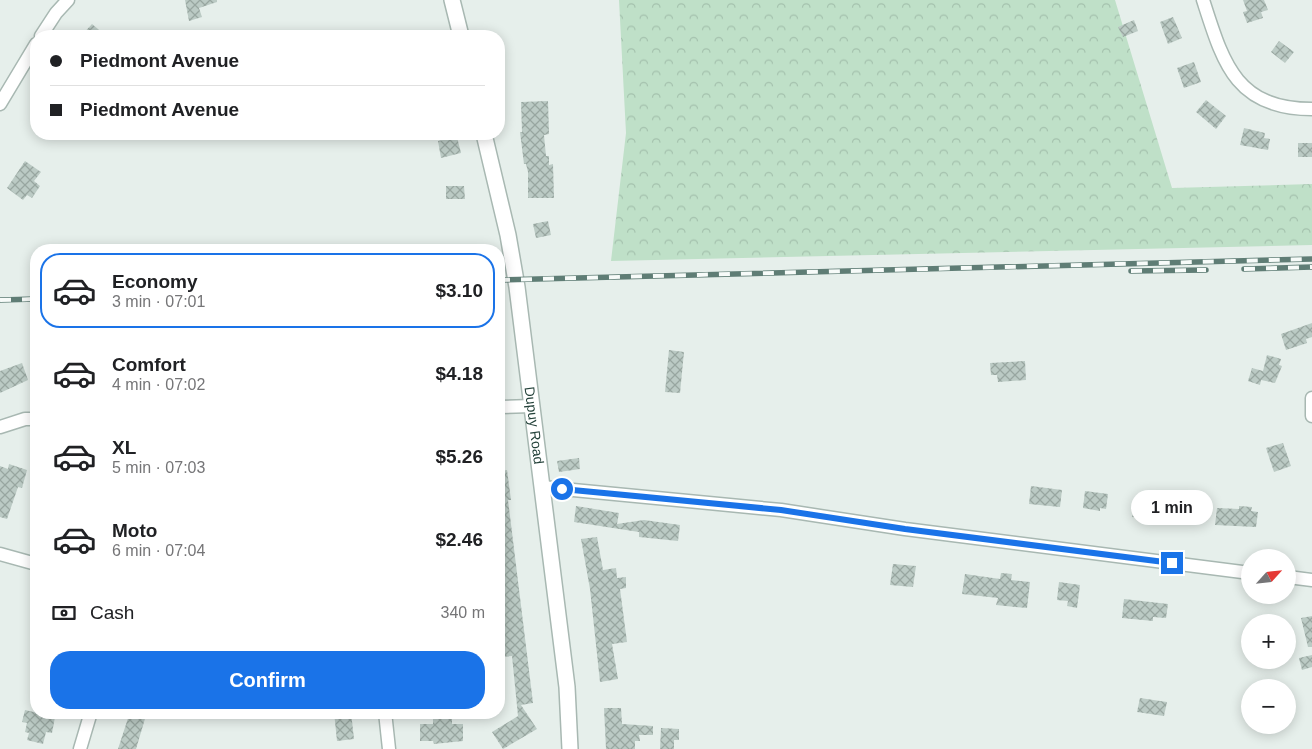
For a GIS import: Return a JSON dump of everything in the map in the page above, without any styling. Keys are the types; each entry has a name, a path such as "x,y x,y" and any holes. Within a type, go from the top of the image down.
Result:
{"street":[{"path":"45,30 56,13 68,0"},
{"path":"452,0 460,30"},
{"path":"1203,0 1221,53 1242,86 1266,100 1282,106 1312,109"},
{"path":"0,104 30,54"},
{"name":"Dupuy Road","path":"485,140 508,235 516,280 567,687 570,749"},
{"path":"1312,398 1312,416"},
{"path":"505,407 532,406"},
{"path":"0,426 30,419"},
{"path":"542,487 781,510 905,529 1241,572"},
{"path":"0,554 30,562"},
{"path":"1296,578 1312,580"},
{"path":"80,749 89,719"},
{"path":"386,719 389,749"}],"green space":[{"path":"619,0 1115,0 1172,188 1312,184 1312,245 611,261 626,133"}],"building":[{"path":"185,0 217,0 217,2 199,8 202,17 189,21"},
{"path":"1243,0 1264,0 1268,10 1261,12 1263,18 1247,23 1243,12 1247,11"},
{"path":"1173,17 1182,38 1168,44 1160,22"},
{"path":"1134,20 1138,31 1123,37 1118,27"},
{"path":"92,24 99,30 86,30"},
{"path":"1279,41 1294,52 1285,63 1271,52"},
{"path":"1194,62 1201,82 1184,88 1177,68"},
{"path":"1206,100 1226,116 1216,129 1196,112"},
{"path":"548,101 549,134 544,135 546,156 549,156 549,165 553,164 554,198 528,198 528,172 526,164 524,164 520,132 522,132 521,102"},
{"path":"1244,128 1265,133 1264,138 1270,139 1268,150 1240,145"},
{"path":"458,140 461,153 441,158 438,141"},
{"path":"1298,143 1312,143 1312,157 1298,157"},
{"path":"25,161 41,172 34,181 40,186 32,198 27,195 23,200 7,188"},
{"path":"446,186 464,186 465,199 446,199"},
{"path":"548,221 551,235 536,238 533,224"},
{"path":"1312,323 1312,337 1306,339 1307,343 1286,350 1281,334"},
{"path":"669,350 684,352 680,393 665,392"},
{"path":"1267,355 1281,359 1279,365 1282,366 1275,383 1261,380 1260,385 1248,381 1252,368 1263,371"},
{"path":"1025,361 1026,380 998,382 997,375 991,375 990,363"},
{"path":"22,363 28,380 0,393 0,371"},
{"path":"1283,443 1291,466 1274,472 1266,448"},
{"path":"579,458 580,469 559,472 557,461"},
{"path":"9,464 27,470 22,488 18,487 7,519 0,517 0,466 8,469"},
{"path":"505,470 507,470 511,500 508,500 533,703 521,705 537,729 503,749 492,732 518,716 512,656 505,657"},
{"path":"1031,486 1062,490 1060,507 1029,504"},
{"path":"1085,491 1108,494 1106,509 1100,508 1100,511 1083,508"},
{"path":"1135,500 1152,503 1150,519 1132,517"},
{"path":"576,506 619,513 617,524 644,520 680,525 678,541 639,537 639,532 574,522"},
{"path":"1173,506 1196,509 1194,524 1171,521"},
{"path":"1239,506 1252,507 1251,511 1258,512 1256,527 1215,525 1217,508 1239,509"},
{"path":"597,537 603,570 616,568 617,578 626,577 626,588 620,589 627,642 612,644 618,679 600,682 590,589 581,539"},
{"path":"893,564 916,566 913,587 890,585"},
{"path":"1001,573 1012,574 1011,580 1030,582 1027,608 996,605 998,598 962,594 965,574 1000,579"},
{"path":"1059,582 1080,585 1077,608 1067,606 1068,601 1057,600"},
{"path":"1124,599 1168,604 1166,618 1153,617 1153,621 1122,618"},
{"path":"1312,616 1312,647 1308,647 1301,618"},
{"path":"1312,655 1312,667 1302,670 1299,658"},
{"path":"1140,698 1167,702 1164,716 1137,712"},
{"path":"604,708 621,708 622,724 653,726 653,735 639,735 640,741 635,741 635,749 606,749"},
{"path":"25,710 30,711 30,719 55,719 52,733 46,732 43,744 27,740 29,733 25,732 27,723 22,722"},
{"path":"128,719 145,719 136,749 118,749"},
{"path":"335,719 352,719 354,739 337,741"},
{"path":"433,719 452,719 452,724 463,724 463,741 434,744 433,741 420,741 420,724 433,724"},
{"path":"661,728 679,729 679,740 674,740 674,749 660,749"}],"railway":[{"path":"505,280 1312,259"},
{"path":"1244,269 1312,267"},
{"path":"1131,271 1206,270"},
{"path":"0,300 30,299"}],"route":[{"path":"562,489 781,510 905,529 1172,563"}]}
